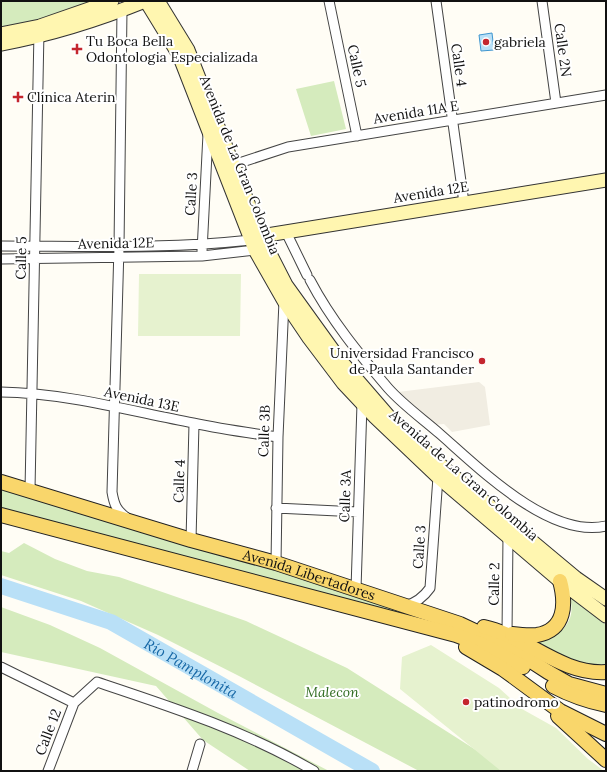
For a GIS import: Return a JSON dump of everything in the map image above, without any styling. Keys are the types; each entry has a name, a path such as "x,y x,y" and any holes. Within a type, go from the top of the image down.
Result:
{"main road":[{"name":"Avenida Libertadores","path":"1,482 191,540 276,563 460,624 511,648 569,684 606,694"},
{"name":"Avenida Libertadores","path":"1,514 456,635 485,646 505,656 566,693 589,702 606,705"},
{"path":"507,634 538,635 548,631 556,624 562,616 565,604 560,580"},
{"path":"406,622 476,651 503,668 560,711 606,734"},
{"path":"460,624 481,626 507,634 577,669 606,672"},
{"path":"529,689 606,760"}],"street":[{"path":"1,44 39,31 112,1"},
{"path":"1,34 39,31 122,10 145,1"},
{"name":"Avenida de La Gran Colombia","path":"145,1 179,55 208,132 256,242 284,301 309,338 343,383 362,404 438,477 560,580 606,616"},
{"name":"Avenida de La Gran Colombia","path":"158,1 188,50 233,165 256,242 340,360 391,419 444,468 576,578 606,600"},
{"name":"Calle 5","path":"330,1 357,136"},
{"name":"Calle 4","path":"436,1 464,203"},
{"name":"Calle 2N","path":"542,1 556,104"},
{"path":"122,10 119,248 112,492 114,504 118,512 132,522"},
{"name":"Calle 5","path":"30,490 39,31"},
{"name":"Avenida 11A E","path":"233,165 288,147 606,95"},
{"name":"Calle 3","path":"202,256 208,132"},
{"name":"Avenida 12E","path":"1,259 118,259 202,256 256,242 286,232 606,180"},
{"path":"286,232 308,278 337,324 390,389 457,449 513,495 549,517 577,528 593,529 606,526"},
{"name":"Avenida 12E","path":"1,246 119,248 256,242"},
{"name":"Calle 3B","path":"276,563 278,437 284,301"},
{"name":"Avenida 13E","path":"1,392 33,392 194,424 278,437"},
{"name":"Calle 3A","path":"356,589 362,404"},
{"name":"Calle 4","path":"191,540 194,424"},
{"name":"Calle 3","path":"405,606 413,604 424,597 430,588 438,477"},
{"path":"276,508 358,512"},
{"name":"Calle 2","path":"507,634 508,535"},
{"path":"1,667 74,703 97,682 228,728 284,753 314,771"},
{"name":"Calle 12","path":"48,771 74,703"},
{"path":"192,771 200,744"}],"green space":[{"path":"1,1 101,1 43,19 1,27"},
{"path":"334,81 346,129 311,136 296,89"},
{"path":"139,274 241,274 240,336 138,336"},
{"path":"1,484 203,546 444,626 1,512"},
{"name":"Malecon","path":"24,543 55,559 87,571 119,577 246,621 347,668 509,771 419,771 158,635 81,601 1,575 1,551 9,553"},
{"path":"571,595 606,625 606,664 585,664 564,658 526,639 551,636 562,630 566,626 570,617"},
{"path":"1,607 50,625 100,648 218,713 329,771 250,771 203,740 156,686 1,652"},
{"name":"patinodromo","path":"431,645 499,688 522,709 556,728 588,759 604,771 501,771 400,689 402,657"}],"shaded area":[{"path":"479,382 485,387 490,425 452,432 444,424 432,425 398,392"}],"water":[{"name":"gabriela","path":"492,33 494,50 481,51 479,35"}],"waterway":[{"name":"Río Pamplonita","path":"1,586 111,622 372,771"}],"place":[{"name":"gabriela","path":"486,42"},
{"name":"Tu Boca Bella Odontologia Especializada","path":"77,49"},
{"name":"Clínica Aterin","path":"18,97"},
{"name":"Universidad Francisco de Paula Santander","path":"482,361"},
{"name":"patinodromo","path":"466,702"}]}
